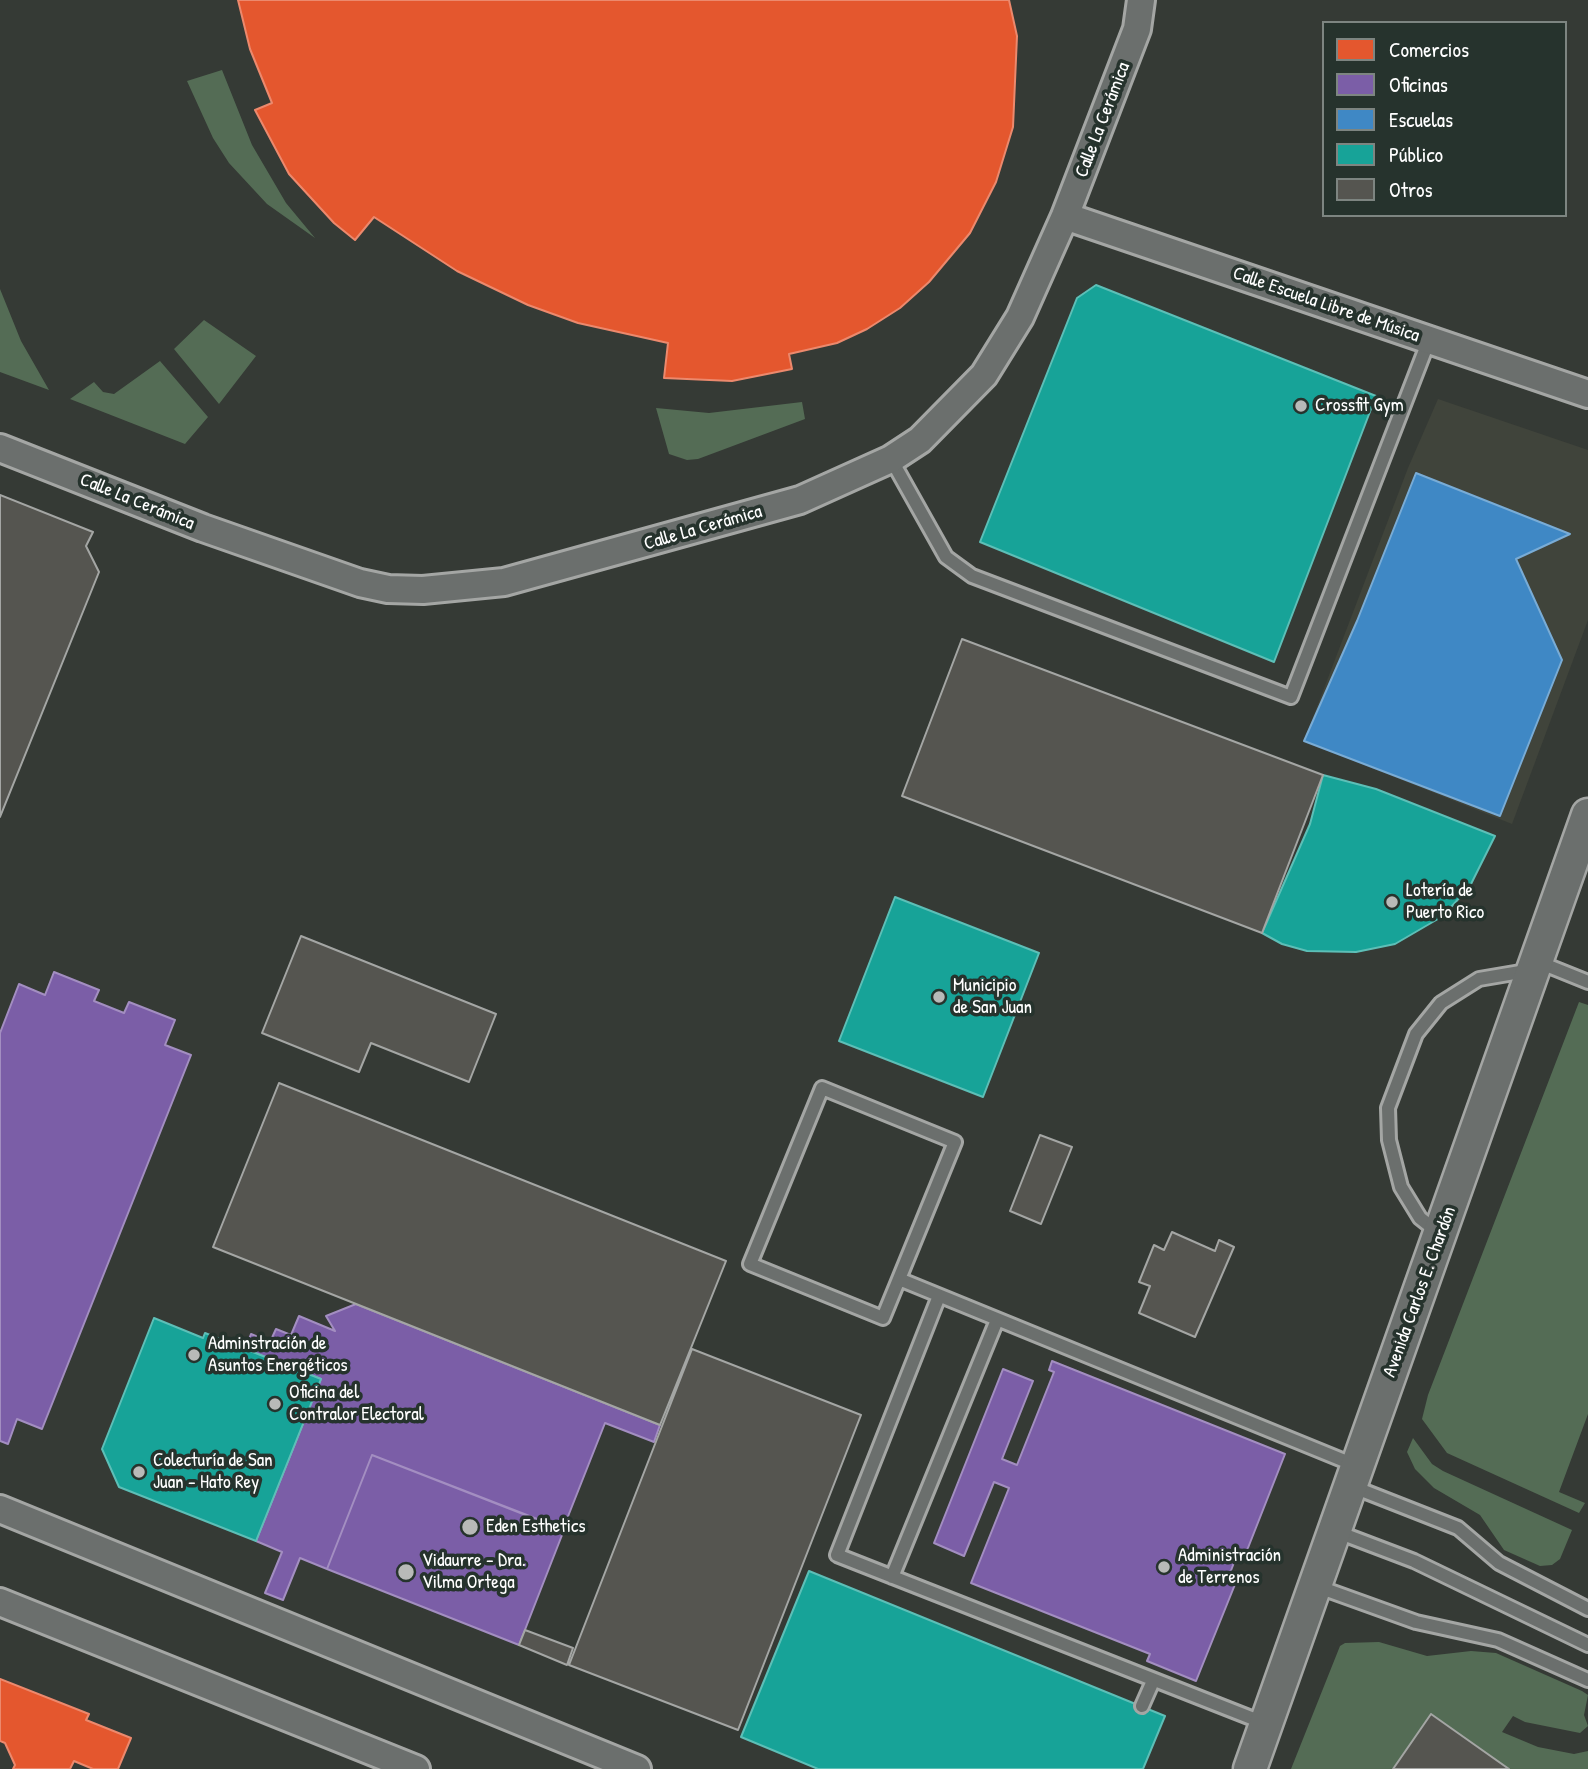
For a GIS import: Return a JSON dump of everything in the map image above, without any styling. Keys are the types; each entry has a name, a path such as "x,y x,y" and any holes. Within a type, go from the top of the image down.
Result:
{"street":[{"name":"Calle La Cerámica","path":"0,448 203,528 360,583 388,589 423,590 504,582 800,500 891,459 920,440 984,374 1020,317 1065,216 1137,29 1141,0"},
{"name":"Calle Escuela Libre de Música","path":"1065,216 1588,394"},
{"name":"Avenida Carlos E. Chardón","path":"1250,1769 1588,815"},
{"path":"0,1509 638,1769"},
{"path":"0,1602 416,1769"}],"lane":[{"path":"891,459 946,557 972,576 1291,697 1429,340"},
{"path":"1441,1235 1420,1218 1401,1187 1390,1140 1388,1108 1416,1034 1441,1003 1479,979 1534,966 1588,982"},
{"path":"822,1088 955,1142 899,1279 883,1318 750,1264 822,1088"},
{"path":"899,1279 1354,1476 1458,1528 1499,1563 1588,1609"},
{"path":"939,1296 837,1555 1266,1724"},
{"path":"892,1577 996,1320"},
{"path":"1335,1531 1414,1561 1588,1645"},
{"path":"1315,1586 1416,1622 1498,1640 1588,1680"},
{"path":"1142,1706 1153,1681"}],"shaded area":[{"path":"1438,399 1588,450 1588,620 1512,824 1304,741 1408,468"}],"green space":[{"path":"222,70 252,145 286,203 315,238 267,204 229,163 213,138 187,81"},
{"path":"0,289 21,341 49,390 0,372"},
{"path":"204,320 256,356 219,404 174,349"},
{"path":"160,361 208,417 185,444 70,399 94,382 103,392 114,394"},
{"path":"802,402 805,419 698,459 687,460 669,454 656,408 709,413"},
{"path":"1579,1002 1588,1005 1588,1414 1559,1492 1585,1503 1579,1513 1447,1453 1422,1419 1428,1395"},
{"path":"1413,1438 1432,1464 1443,1471 1572,1530 1560,1559 1552,1565 1540,1566 1504,1550 1480,1515 1434,1488 1415,1469 1407,1452"},
{"path":"1379,1642 1427,1656 1471,1651 1496,1653 1582,1691 1588,1695 1584,1715 1588,1726 1580,1733 1525,1722 1513,1716 1502,1732 1538,1747 1574,1754 1588,1751 1588,1769 1509,1769 1431,1714 1393,1769 1291,1769 1340,1646 1345,1643"}],"building: Comercios":[{"path":"238,0 1009,0 1017,36 1013,127 996,182 970,233 929,282 900,308 867,329 837,343 789,354 792,369 732,381 664,378 668,343 578,323 528,305 457,271 374,217 355,240 334,223 289,174 255,110 272,103 250,49"},
{"path":"0,1679 89,1714 86,1720 131,1738 118,1769 93,1769 74,1761 70,1769 13,1769 15,1765 5,1743 0,1741"}],"building: Oficinas":[{"path":"54,972 99,990 94,1001 124,1013 129,1002 175,1020 165,1045 191,1055 42,1429 17,1419 8,1444 0,1441 0,1033 19,984 45,995"},
{"path":"356,1304 660,1425 654,1442 605,1423 563,1529 372,1455 327,1569 300,1558 283,1600 265,1593 282,1552 256,1541 321,1379 245,1349 251,1334 270,1342 276,1329 291,1335 299,1316 335,1331 326,1316"},
{"path":"1052,1361 1285,1454 1244,1558 1237,1555 1230,1573 1238,1577 1196,1681 1147,1661 1150,1654 971,1583 1009,1488 994,1482 964,1556 934,1543 1003,1369 1033,1381 1002,1459 1017,1465 1054,1372 1049,1370"},
{"path":"372,1455 564,1530 519,1645 327,1569"}],"building: Escuelas":[{"path":"1416,473 1570,534 1516,559 1562,660 1500,816 1304,741 1357,621"}],"building: Público":[{"path":"1096,285 1376,396 1274,662 980,542 1077,298"},
{"path":"1323,775 1376,789 1495,836 1470,886 1443,916 1395,944 1356,952 1307,951 1282,944 1262,933 1310,824"},
{"name":"Municipio de San Juan","path":"895,897 1039,953 983,1097 839,1041"},
{"path":"154,1318 203,1338 205,1333 321,1379 256,1541 119,1487 102,1449"},
{"path":"809,1571 1165,1716 1143,1769 818,1769 741,1737"}],"building: Otros":[{"path":"0,495 93,532 86,546 99,572 0,817"},
{"path":"962,639 1323,775 1262,933 902,796"},
{"path":"301,936 496,1014 469,1082 371,1043 359,1072 262,1033"},
{"path":"279,1083 726,1261 660,1425 213,1247"},
{"path":"1040,1135 1072,1147 1041,1224 1010,1211"},
{"path":"1172,1232 1215,1251 1219,1240 1234,1247 1195,1337 1139,1313 1150,1286 1139,1282 1154,1245 1164,1250"},
{"path":"692,1349 861,1415 738,1730 569,1665"},
{"path":"525,1630 573,1648 567,1665 519,1645"},
{"path":"1431,1714 1509,1769 1393,1769"}],"place":[{"name":"Crossfit Gym","path":"1301,406"},
{"name":"Lotería de Puerto Rico","path":"1392,902"},
{"name":"Municipio de San Juan","path":"939,997"},
{"name":"Adminstración de Asuntos Energéticos","path":"194,1355"},
{"name":"Oficina del Contralor Electoral","path":"275,1404"},
{"name":"Colecturía de San Juan - Hato Rey","path":"139,1472"},
{"name":"Eden Esthetics","path":"470,1527"},
{"name":"Administración de Terrenos","path":"1164,1567"},
{"name":"Vidaurre - Dra. Vilma Ortega","path":"406,1572"}]}
